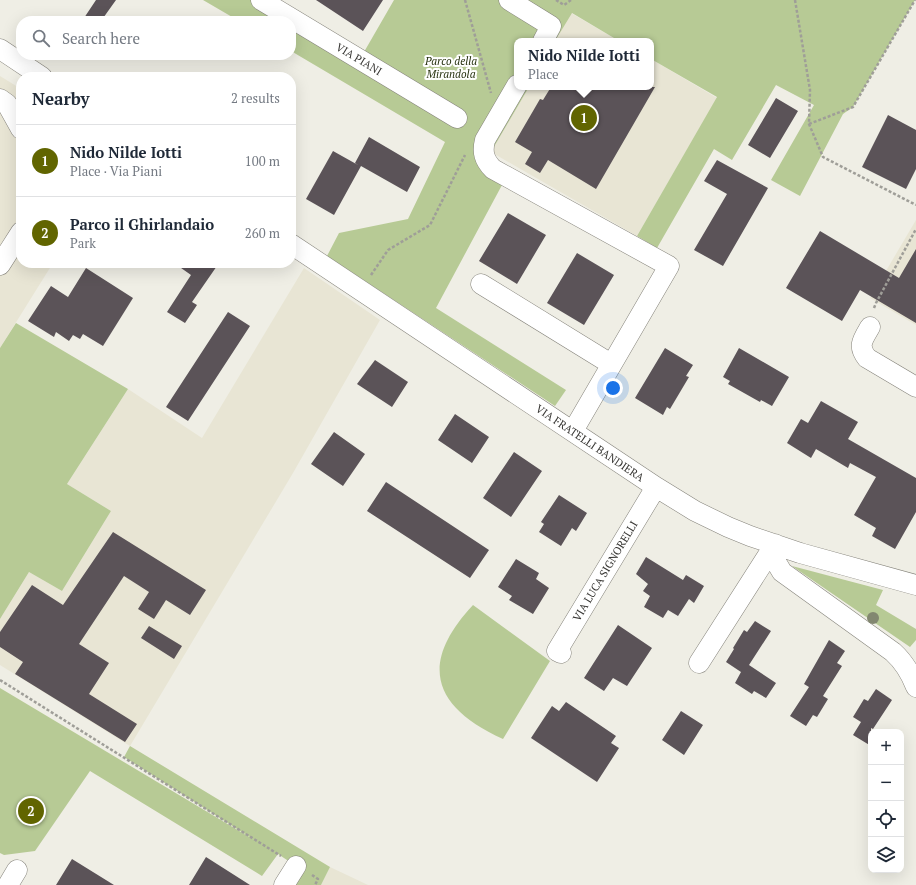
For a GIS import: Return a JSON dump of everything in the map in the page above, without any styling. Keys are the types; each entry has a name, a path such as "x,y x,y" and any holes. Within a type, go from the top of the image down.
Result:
{"street":[{"name":"VIA PIANI","path":"261,0 288,16"},
{"path":"509,0 551,26 545,38"},
{"name":"VIA PIANI","path":"296,21 457,118"},
{"path":"0,49 16,60"},
{"path":"16,60 34,72"},
{"path":"515,90 485,140 483,148 484,157 487,164 493,169 669,266 573,431"},
{"path":"0,99 7,104 16,120"},
{"path":"0,265 16,240"},
{"name":"VIA FRATELLI BANDIERA","path":"296,247 656,487 696,510 728,527 800,553 916,585"},
{"path":"481,284 612,364"},
{"path":"870,327 862,341 862,350 867,358 916,387"},
{"name":"VIA LUCA SIGNORELLI","path":"561,653 557,651 656,487"},
{"path":"699,663 775,544"},
{"path":"775,544 776,562 782,572 893,652 906,668 916,687"},
{"path":"284,885 296,866"}],"path":[{"path":"465,0 491,94"},
{"path":"556,0 564,5 571,0"},
{"path":"795,0 810,90 809,124 823,157 916,205"},
{"path":"809,124 854,107 915,0"},
{"path":"361,291 378,263 388,250 430,225 468,150"},
{"path":"870,327 876,303 916,229"},
{"path":"0,680 296,866"}],"shaded area":[{"path":"571,13 614,38 557,38"},
{"path":"654,61 717,98 637,236 491,152 527,90 654,90"},
{"path":"0,76 16,86 16,268 50,268 0,348"},
{"path":"916,220 916,325 870,298"},
{"path":"304,268 380,320 293,473 130,746 0,665 0,619 29,572 62,591 111,511 67,484 128,389 202,438"},
{"path":"330,867 368,885 321,885"}],"green space":[{"name":"Parco della Mirandola","path":"203,0 277,0 364,52 394,0 915,0 853,107 843,114 800,196 771,180 814,105 776,85 732,160 714,149 657,248 637,236 717,97 654,61 654,38 614,38 572,13 557,38 514,38 514,90 527,90 491,152 502,185 436,308 566,390 555,406 327,256 339,233 408,219 445,142 296,54 296,16 230,16"},
{"path":"16,323 128,389 67,484 111,511 62,591 29,572 0,619 0,348"},
{"path":"792,566 883,590 876,605 916,629 916,640 910,647"},
{"path":"473,605 550,661 503,739 479,726 461,713 448,698 441,682 440,665 445,646 456,626"},
{"path":"0,688 256,841 124,757 130,746 330,867 321,885 284,885 296,866 278,854 262,876 90,771 35,851 4,855 0,853"}],"building":[{"path":"96,0 116,0 105,16 85,16"},
{"path":"316,0 383,0 363,31"},
{"path":"549,90 653,90 596,189 548,160 540,173 525,164 532,152 515,142 540,99 543,100"},
{"path":"776,98 798,111 770,158 748,145"},
{"path":"888,115 916,130 916,169 906,189 862,167"},
{"path":"369,137 420,167 407,192 361,166 334,215 306,199 333,151 358,165 355,163"},
{"path":"717,160 768,188 723,266 694,250 727,194 704,181"},
{"path":"508,213 546,235 517,284 479,261"},
{"path":"820,231 899,278 916,249 916,323 860,290 842,321 786,288"},
{"path":"577,253 614,275 584,325 547,303"},
{"path":"86,268 133,298 103,346 83,334 80,339 73,335 69,341 56,332 54,337 28,321 51,286 68,297"},
{"path":"181,268 216,268 192,302 197,305 185,323 167,312 191,275"},
{"path":"228,312 250,326 188,421 166,407"},
{"path":"665,348 693,365 686,376 689,377 670,409 667,407 663,415 635,398"},
{"path":"739,348 789,377 772,406 761,400 760,402 728,384 730,381 723,377"},
{"path":"375,360 408,382 392,407 357,384"},
{"path":"821,401 858,422 848,439 916,478 916,512 895,549 872,536 876,528 854,515 876,477 850,463 848,468 816,449 811,458 787,443 801,419 808,423"},
{"path":"455,414 489,437 472,463 438,440"},
{"path":"334,432 365,454 343,486 311,464"},
{"path":"514,452 542,471 511,517 483,498"},
{"path":"386,482 489,550 470,578 367,511"},
{"path":"559,495 587,513 576,531 572,528 561,546 539,532 544,524 541,522"},
{"path":"113,532 206,590 190,615 166,600 154,619 138,609 149,592 124,576 79,644 109,663 89,694 137,724 125,742 15,674 23,662 0,647 0,632 32,585 63,605"},
{"path":"646,557 683,580 686,575 704,586 694,603 689,599 678,616 668,610 663,618 644,607 650,596 643,591 648,584 636,574"},
{"path":"516,559 539,573 536,579 549,588 533,614 509,600 512,596 498,587"},
{"path":"755,621 771,631 749,665 776,683 766,698 754,691 752,694 735,683 741,672 726,662 744,630 747,632"},
{"path":"618,625 652,648 627,686 613,678 604,691 584,678"},
{"path":"149,626 182,646 174,659 141,638"},
{"path":"829,640 845,651 837,663 842,666 823,696 828,699 817,717 813,715 806,726 790,716 809,687 804,684"},
{"path":"876,689 892,700 873,729 868,729 868,744 853,735 861,722 853,717 864,699 868,701"},
{"path":"566,702 616,736 611,743 619,748 597,782 531,738 552,706 559,711"},
{"path":"681,711 703,725 684,755 662,740"},
{"path":"206,857 250,885 189,885"},
{"path":"72,859 114,885 56,885"}],"place":[{"name":"Nido Nilde Iotti","path":"584,118"},
{"name":"Parco il Ghirlandaio","path":"31,811"}]}
